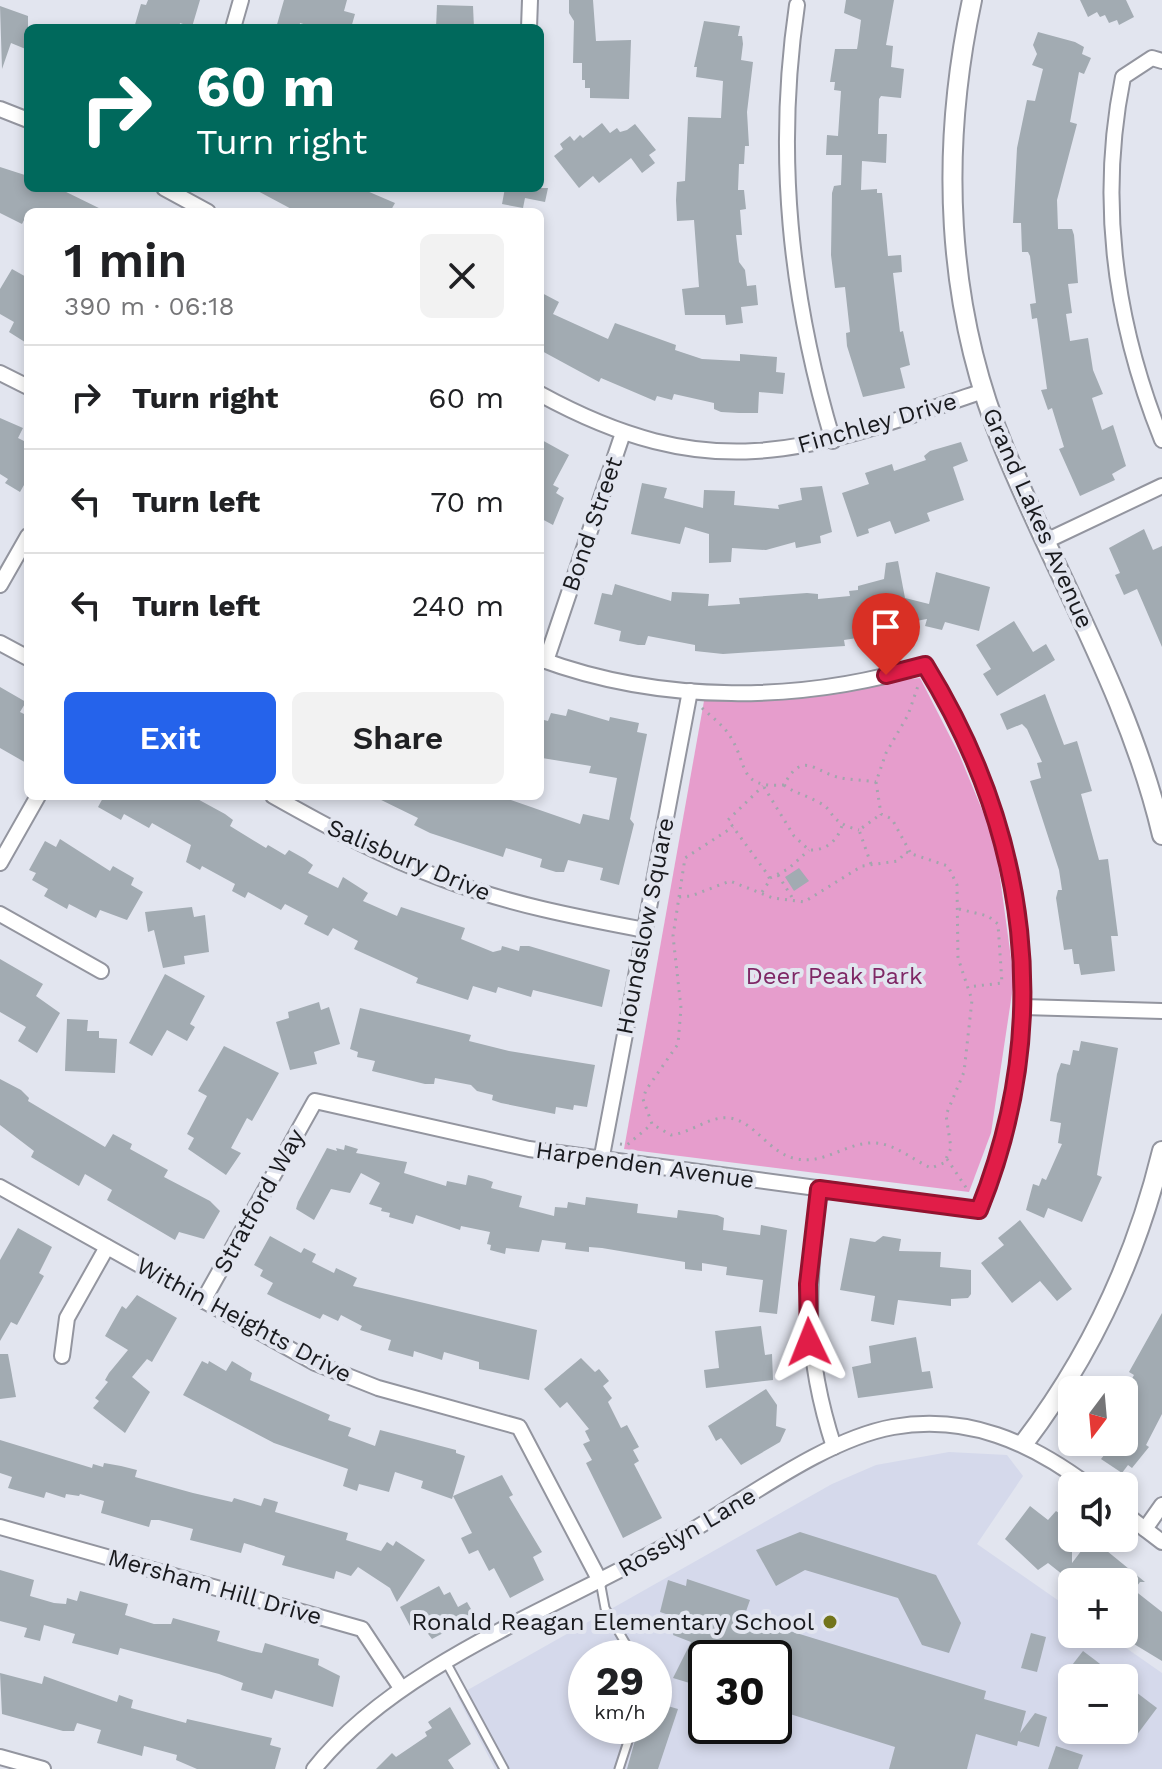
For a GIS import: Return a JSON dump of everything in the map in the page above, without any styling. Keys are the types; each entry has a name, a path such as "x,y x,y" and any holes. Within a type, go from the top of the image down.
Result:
{"street":[{"path":"234,24 241,0"},
{"path":"529,24 530,0"},
{"name":"Grand Lakes Avenue","path":"972,0 955,94 951,197 963,308 983,391 1002,444 1119,698 1137,746 1162,835"},
{"path":"797,5 786,102 788,222 805,336 833,441"},
{"path":"1162,61 1152,58 1123,77 1113,144 1111,228 1125,325 1143,390 1162,440"},
{"path":"0,109 24,118"},
{"path":"181,192 203,208"},
{"path":"0,373 24,385"},
{"name":"Finchley Drive","path":"544,396 623,433 717,452 782,450 833,441 983,391"},
{"name":"Bond Street","path":"544,657 623,433"},
{"path":"1046,541 1162,486"},
{"path":"0,585 24,543"},
{"path":"0,643 24,656"},
{"path":"544,660 639,685 690,693 818,688 925,665 974,754 1004,840 1020,931 1023,1007 1012,1098 1001,1148 979,1210"},
{"name":"Houndslow Square","path":"601,1161 690,693"},
{"path":"0,863 36,800"},
{"name":"Salisbury Drive","path":"281,800 386,856 443,879 545,910 645,930"},
{"path":"0,914 101,971"},
{"path":"1023,1007 1162,1011"},
{"name":"Harpenden Avenue","path":"315,1101 529,1149 601,1161 979,1210"},
{"name":"Stratford Way","path":"203,1301 315,1101"},
{"path":"1024,1443 1070,1378 1118,1286 1137,1238 1162,1151"},
{"name":"Within Heights Drive","path":"0,1187 203,1301 347,1377 519,1427 600,1581"},
{"path":"819,1189 808,1322 818,1399 834,1447"},
{"path":"62,1356 67,1318 107,1247"},
{"name":"Rosslyn Lane","path":"314,1769 342,1737 401,1688 600,1581 834,1447 862,1435 923,1424 981,1429 1024,1443 1070,1472"},
{"path":"1145,1529 1162,1505"},
{"path":"1138,1524 1162,1542"},
{"name":"Mersham Hill Drive","path":"0,1527 362,1629 401,1688"},
{"path":"0,1757 43,1769"}],"lane":[{"path":"600,1581 605,1608 624,1640"},
{"path":"446,1662 504,1769"},
{"path":"619,1769 627,1744"}],"path":[{"path":"881,814 876,782 886,753 908,715 925,665"},
{"path":"690,693 728,733 744,773 763,786 777,812 809,850"},
{"path":"784,785 793,771 806,764 819,766 835,776 876,782"},
{"path":"763,786 784,785 796,795 821,802 842,825 859,830"},
{"path":"763,786 758,794 729,816 769,878"},
{"path":"859,830 881,814"},
{"path":"734,827 685,858 673,936 680,1034 675,1052 646,1090 643,1099 652,1124 671,1135 717,1119 734,1118 769,1147 798,1159 822,1159 868,1143 900,1150 931,1168 947,1159 951,1148 946,1115 962,1082 970,1026 972,1000 958,958 957,885 948,866 910,852 892,819 881,814"},
{"path":"762,892 769,878 809,850 831,843 840,836 842,825"},
{"path":"859,830 871,864"},
{"path":"679,897 691,896 730,881 795,902 804,902 871,864 898,861 910,852"},
{"path":"778,874 795,902"},
{"path":"959,909 988,916 998,924 1002,983 968,987"},
{"path":"604,1143 627,1145 652,1124"},
{"path":"947,1159 956,1167 979,1210"}],"shaded area":[{"name":"Ronald Reagan Elementary School","path":"949,1452 1007,1455 1023,1476 977,1544 1058,1600 1058,1648 1126,1648 1162,1673 1162,1769 495,1769 457,1696 832,1484 876,1465"}],"green space":[{"name":"Deer Peak Park","path":"920,678 959,754 995,841 1014,980 991,1133 969,1192 624,1149 704,701"}],"building":[{"path":"148,0 200,0 193,24 135,24 141,4 146,5"},
{"path":"284,0 347,0 344,11 355,14 352,24 277,24"},
{"path":"569,0 593,0 596,41 631,40 629,99 590,98 590,88 585,88 585,80 582,80 582,63 573,63 574,21 569,13"},
{"path":"846,0 894,0 886,45 893,46 891,67 904,69 901,98 881,96 879,99 878,134 887,134 886,163 862,161 861,190 877,189 877,193 882,193 888,256 901,255 902,272 893,273 900,332 903,331 910,365 900,368 905,388 863,397 847,346 846,333 850,332 845,287 835,288 831,255 832,193 834,186 841,185 842,155 826,155 827,135 838,136 841,91 834,90 835,82 830,82 835,49 857,49 861,20 844,13"},
{"path":"1080,0 1126,0 1134,17 1119,25 1117,20 1109,23 1105,15 1100,17 1097,12 1088,17"},
{"path":"437,5 473,6 474,24 436,24"},
{"path":"0,6 28,16 28,24 24,24 24,48 11,43 2,69"},
{"path":"704,21 740,26 738,36 742,36 743,44 741,60 753,62 747,112 749,146 745,146 744,164 739,164 738,190 744,190 746,209 740,210 742,235 736,235 739,262 745,270 747,286 756,285 758,305 741,307 743,323 726,325 725,315 685,315 682,289 699,287 694,220 677,221 677,182 685,181 688,117 721,118 723,81 696,77 697,67 694,67"},
{"path":"1038,32 1075,42 1084,47 1082,54 1091,58 1084,74 1079,72 1070,122 1077,124 1057,200 1058,229 1072,229 1074,235 1078,283 1068,284 1072,313 1066,314 1070,341 1088,338 1093,370 1103,394 1092,398 1102,430 1113,425 1126,466 1112,474 1115,480 1080,496 1059,449 1064,447 1052,408 1048,410 1041,390 1047,389 1037,318 1032,319 1030,304 1036,303 1030,256 1028,252 1022,252 1021,223 1013,223 1017,148 1027,100 1035,101 1043,69 1032,65 1037,54 1033,45"},
{"path":"602,123 610,133 617,128 620,132 627,130 635,124 656,150 649,155 655,163 642,173 631,158 599,183 593,176 579,188 554,156 563,149 560,144 570,136 574,141 580,135 583,138"},
{"path":"0,167 24,175 24,192 66,192 99,208 24,208 22,224 0,213"},
{"path":"544,188 548,188 545,202 525,198 523,208 502,204 504,192 544,192"},
{"path":"260,192 369,192 395,203 392,208 290,208"},
{"path":"12,269 24,276 24,341 9,332 14,322 0,314 0,289"},
{"path":"544,294 559,302 553,314 608,339 615,323 676,345 675,350 702,359 740,361 740,354 777,357 776,372 785,373 783,394 759,392 758,413 721,412 714,409 714,403 674,394 672,400 657,396 655,401 601,378 599,382 544,352"},
{"path":"0,418 23,428 18,438 24,441 24,485 20,492 5,483 8,479 0,474"},
{"path":"544,441 569,455 553,485 559,488 556,493 564,498 553,525 544,520"},
{"path":"961,442 968,461 953,467 964,500 927,513 930,521 895,534 890,521 857,537 842,493 869,484 865,473 892,464 894,471 926,460 924,456 930,451"},
{"path":"642,483 667,488 664,498 703,508 704,490 735,491 734,505 779,509 778,505 802,500 800,488 822,486 832,532 820,536 821,543 796,548 795,542 766,550 732,548 731,562 709,563 709,534 685,527 680,544 631,534"},
{"path":"1144,529 1153,550 1162,546 1162,647 1137,589 1124,595 1115,575 1120,573 1109,548"},
{"path":"898,561 905,598 929,604 936,572 990,587 979,631 945,622 942,630 925,626 927,619 882,627 883,634 844,640 845,646 723,654 695,651 695,645 648,636 645,645 619,641 621,631 594,624 602,593 612,595 615,584 671,601 672,592 709,594 708,606 740,604 739,598 807,593 818,594 818,599 850,596 849,591 858,590 858,586 884,579 886,563"},
{"path":"1014,621 1033,652 1046,644 1055,660 997,696 983,674 991,669 976,645"},
{"path":"0,687 24,701 20,712 24,714 24,762 0,748"},
{"path":"1045,694 1064,745 1077,741 1092,791 1081,794 1099,860 1108,859 1118,936 1111,936 1115,971 1081,975 1079,964 1074,964 1072,949 1064,950 1056,898 1058,890 1062,890 1059,870 1030,781 1041,778 1037,763 1042,762 1027,729 1022,724 1007,730 1000,714"},
{"path":"568,709 609,721 610,717 639,723 637,732 647,734 630,819 634,824 619,885 600,880 603,868 568,860 564,872 556,872 540,867 542,859 506,848 503,857 430,833 414,825 418,818 381,800 511,800 580,824 583,814 609,820 617,778 589,773 591,766 544,758 544,720 548,721 551,713 566,716"},
{"path":"102,800 199,800 225,814 233,820 230,826 266,848 268,845 285,855 289,850 305,859 313,865 308,873 338,888 343,877 368,893 363,901 397,916 401,907 465,928 461,939 493,952 501,950 502,946 519,951 520,946 529,946 610,970 602,1007 533,990 531,997 498,987 496,993 473,986 468,1000 416,983 418,978 354,949 358,941 333,928 328,936 304,924 308,916 285,904 281,910 248,892 245,898 232,891 235,884 202,866 200,870 186,862 191,845 152,823 149,828 124,814 121,820 98,807"},
{"path":"60,839 110,871 113,866 134,878 131,885 143,892 127,920 100,910 96,918 69,904 67,909 44,896 48,889 32,880 36,873 29,870 45,841 56,847"},
{"path":"799,868 809,881 794,891 785,877"},
{"path":"192,907 194,917 205,915 209,952 184,956 185,964 163,968 154,930 148,932 145,912"},
{"path":"0,959 43,984 36,996 60,1013 37,1053 18,1041 26,1027 0,1012"},
{"path":"165,974 205,996 190,1024 195,1027 187,1041 167,1030 152,1056 129,1043"},
{"path":"319,1002 321,1010 329,1007 340,1044 314,1052 317,1064 290,1070 276,1022 289,1018 288,1012"},
{"path":"360,1008 471,1035 469,1041 509,1051 595,1065 587,1107 574,1105 573,1110 556,1107 555,1114 492,1100 493,1095 477,1091 471,1085 435,1078 434,1084 425,1084 372,1071 375,1061 357,1057 358,1052 350,1049"},
{"path":"67,1019 88,1020 87,1031 99,1031 99,1038 117,1039 115,1073 65,1071"},
{"path":"1081,1041 1118,1048 1097,1175 1102,1177 1082,1222 1048,1208 1044,1218 1026,1210 1033,1184 1039,1186 1042,1178 1046,1180 1062,1144 1058,1143 1061,1123 1050,1121 1057,1074 1061,1063 1070,1065 1073,1050 1079,1051"},
{"path":"224,1046 279,1073 252,1121 247,1118 231,1148 241,1153 226,1175 188,1149 194,1138 187,1134 207,1096 198,1091"},
{"path":"0,1079 21,1090 29,1098 28,1101 105,1147 113,1134 132,1144 130,1149 168,1170 164,1177 210,1201 220,1211 204,1239 179,1232 175,1240 107,1200 112,1190 85,1174 79,1186 31,1157 34,1151 0,1125"},
{"path":"345,1145 358,1149 356,1153 407,1162 404,1173 446,1186 447,1181 466,1185 468,1175 485,1179 493,1182 491,1188 522,1196 519,1207 554,1216 555,1207 567,1208 568,1202 585,1205 586,1197 638,1204 637,1213 677,1218 678,1210 717,1215 724,1218 723,1230 760,1235 761,1225 787,1230 777,1314 759,1312 763,1280 726,1275 727,1267 702,1263 702,1271 685,1269 685,1262 602,1248 589,1247 589,1252 565,1249 566,1243 542,1240 539,1252 506,1248 505,1254 490,1250 491,1245 487,1244 490,1232 461,1226 460,1230 416,1215 413,1224 389,1217 390,1213 369,1204 380,1183 361,1173 350,1193 331,1189 314,1220 296,1209 298,1202 327,1148 344,1150"},
{"path":"1020,1220 1072,1289 1057,1301 1040,1281 1012,1303 981,1263 1004,1245 998,1238"},
{"path":"18,1228 52,1247 39,1273 44,1276 17,1325 11,1322 0,1341 0,1260"},
{"path":"270,1236 301,1253 304,1248 316,1254 312,1262 334,1273 336,1268 357,1278 353,1286 537,1330 529,1380 479,1369 479,1362 444,1352 442,1360 414,1351 413,1357 388,1350 391,1340 360,1330 362,1326 341,1315 338,1321 323,1314 320,1319 267,1294 273,1283 260,1276 263,1270 254,1265"},
{"path":"883,1236 901,1239 899,1251 941,1252 940,1267 971,1270 971,1294 968,1298 951,1299 951,1306 898,1300 894,1325 871,1321 875,1296 840,1290 850,1238 875,1242"},
{"path":"137,1295 177,1318 152,1362 147,1359 132,1377 150,1392 125,1433 93,1408 99,1401 95,1398 108,1382 105,1380 109,1373 128,1350 105,1336 122,1306 126,1309"},
{"path":"1162,1313 1162,1414 1146,1445 1149,1447 1132,1468 1128,1465 1120,1472 1101,1459 1103,1456 1138,1456 1138,1376 1129,1372"},
{"path":"761,1326 765,1355 772,1354 773,1380 706,1388 704,1370 719,1368 715,1331"},
{"path":"916,1337 922,1372 930,1371 933,1388 858,1398 852,1367 871,1363 869,1346"},
{"path":"0,1354 8,1354 16,1397 0,1399"},
{"path":"581,1358 595,1372 599,1369 609,1381 603,1386 612,1398 608,1402 621,1428 627,1425 639,1447 633,1450 639,1461 634,1464 662,1518 623,1538 586,1463 592,1460 583,1444 590,1441 585,1431 589,1429 567,1402 560,1408 544,1389"},
{"path":"202,1361 208,1364 209,1361 226,1371 232,1361 252,1373 250,1380 330,1415 328,1420 351,1428 348,1436 375,1446 380,1430 456,1450 456,1453 465,1456 452,1499 421,1488 423,1481 395,1472 389,1492 359,1484 357,1491 343,1486 348,1469 274,1443 183,1395"},
{"path":"766,1389 777,1405 776,1426 786,1429 780,1442 741,1465 721,1438 716,1441 708,1426"},
{"path":"0,1440 92,1468 93,1464 103,1467 104,1463 137,1470 135,1477 232,1502 234,1498 261,1506 264,1498 278,1502 275,1512 348,1533 346,1540 381,1551 387,1542 393,1546 396,1541 425,1560 397,1602 390,1588 358,1567 351,1576 336,1571 334,1579 282,1565 285,1556 244,1543 241,1553 190,1540 193,1529 159,1520 151,1520 149,1527 101,1513 104,1501 80,1494 66,1494 65,1498 46,1492 44,1498 8,1488 12,1477 0,1473"},
{"path":"502,1475 513,1495 509,1497 542,1552 533,1557 544,1580 510,1598 494,1568 489,1571 478,1550 469,1554 461,1538 472,1533 453,1496"},
{"path":"1030,1506 1048,1520 1056,1511 1058,1552 1072,1552 1072,1563 1080,1552 1108,1552 1128,1568 1058,1568 1058,1571 1048,1563 1038,1570 1005,1539"},
{"path":"800,1532 936,1575 961,1623 949,1653 922,1645 898,1598 805,1570 776,1586 756,1550"},
{"path":"0,1570 34,1580 30,1596 54,1603 66,1604 67,1598 77,1601 80,1591 128,1604 125,1615 154,1624 171,1624 173,1618 220,1631 217,1641 252,1651 262,1653 265,1643 319,1659 318,1665 340,1676 333,1707 275,1690 272,1699 241,1690 243,1683 219,1674 120,1648 118,1655 72,1643 75,1634 44,1625 40,1641 24,1637 27,1628 0,1621"},
{"path":"687,1579 750,1600 744,1617 986,1691 984,1699 1026,1711 1020,1733 1035,1713 1047,1717 1039,1747 1018,1741 1017,1746 976,1734 967,1769 889,1769 895,1747 792,1715 792,1640 688,1641 673,1635 678,1618 660,1612 668,1580 686,1586"},
{"path":"439,1586 444,1595 450,1592 458,1607 467,1602 475,1616 432,1639 419,1622 410,1626 400,1607"},
{"path":"1138,1593 1162,1612 1162,1661 1138,1646"},
{"path":"1031,1633 1046,1637 1037,1672 1021,1668"},
{"path":"688,1648 688,1683 673,1678"},
{"path":"1083,1651 1100,1664 1073,1664"},
{"path":"0,1673 42,1684 44,1676 117,1702 119,1695 133,1700 131,1708 186,1723 187,1719 272,1738 270,1745 281,1748 275,1769 197,1769 176,1760 177,1755 144,1746 142,1756 97,1743 101,1730 77,1723 74,1731 63,1731 2,1714"},
{"path":"1138,1694 1157,1708 1138,1733"},
{"path":"450,1707 471,1744 448,1760 454,1769 376,1769 392,1753 396,1757 427,1736 425,1732 432,1728 428,1722"},
{"path":"672,1707 678,1709 672,1727"},
{"path":"634,1744 666,1744 658,1769 627,1769"},
{"path":"1056,1746 1083,1755 1078,1769 1048,1769"}],"place":[{"name":"Ronald Reagan Elementary School","path":"830,1622"}],"route":[{"path":"809,1342 808,1284 819,1189 979,1210 1001,1148 1020,1048 1023,1007 1020,931 1013,880 989,792 951,708 925,665 886,675"}]}
